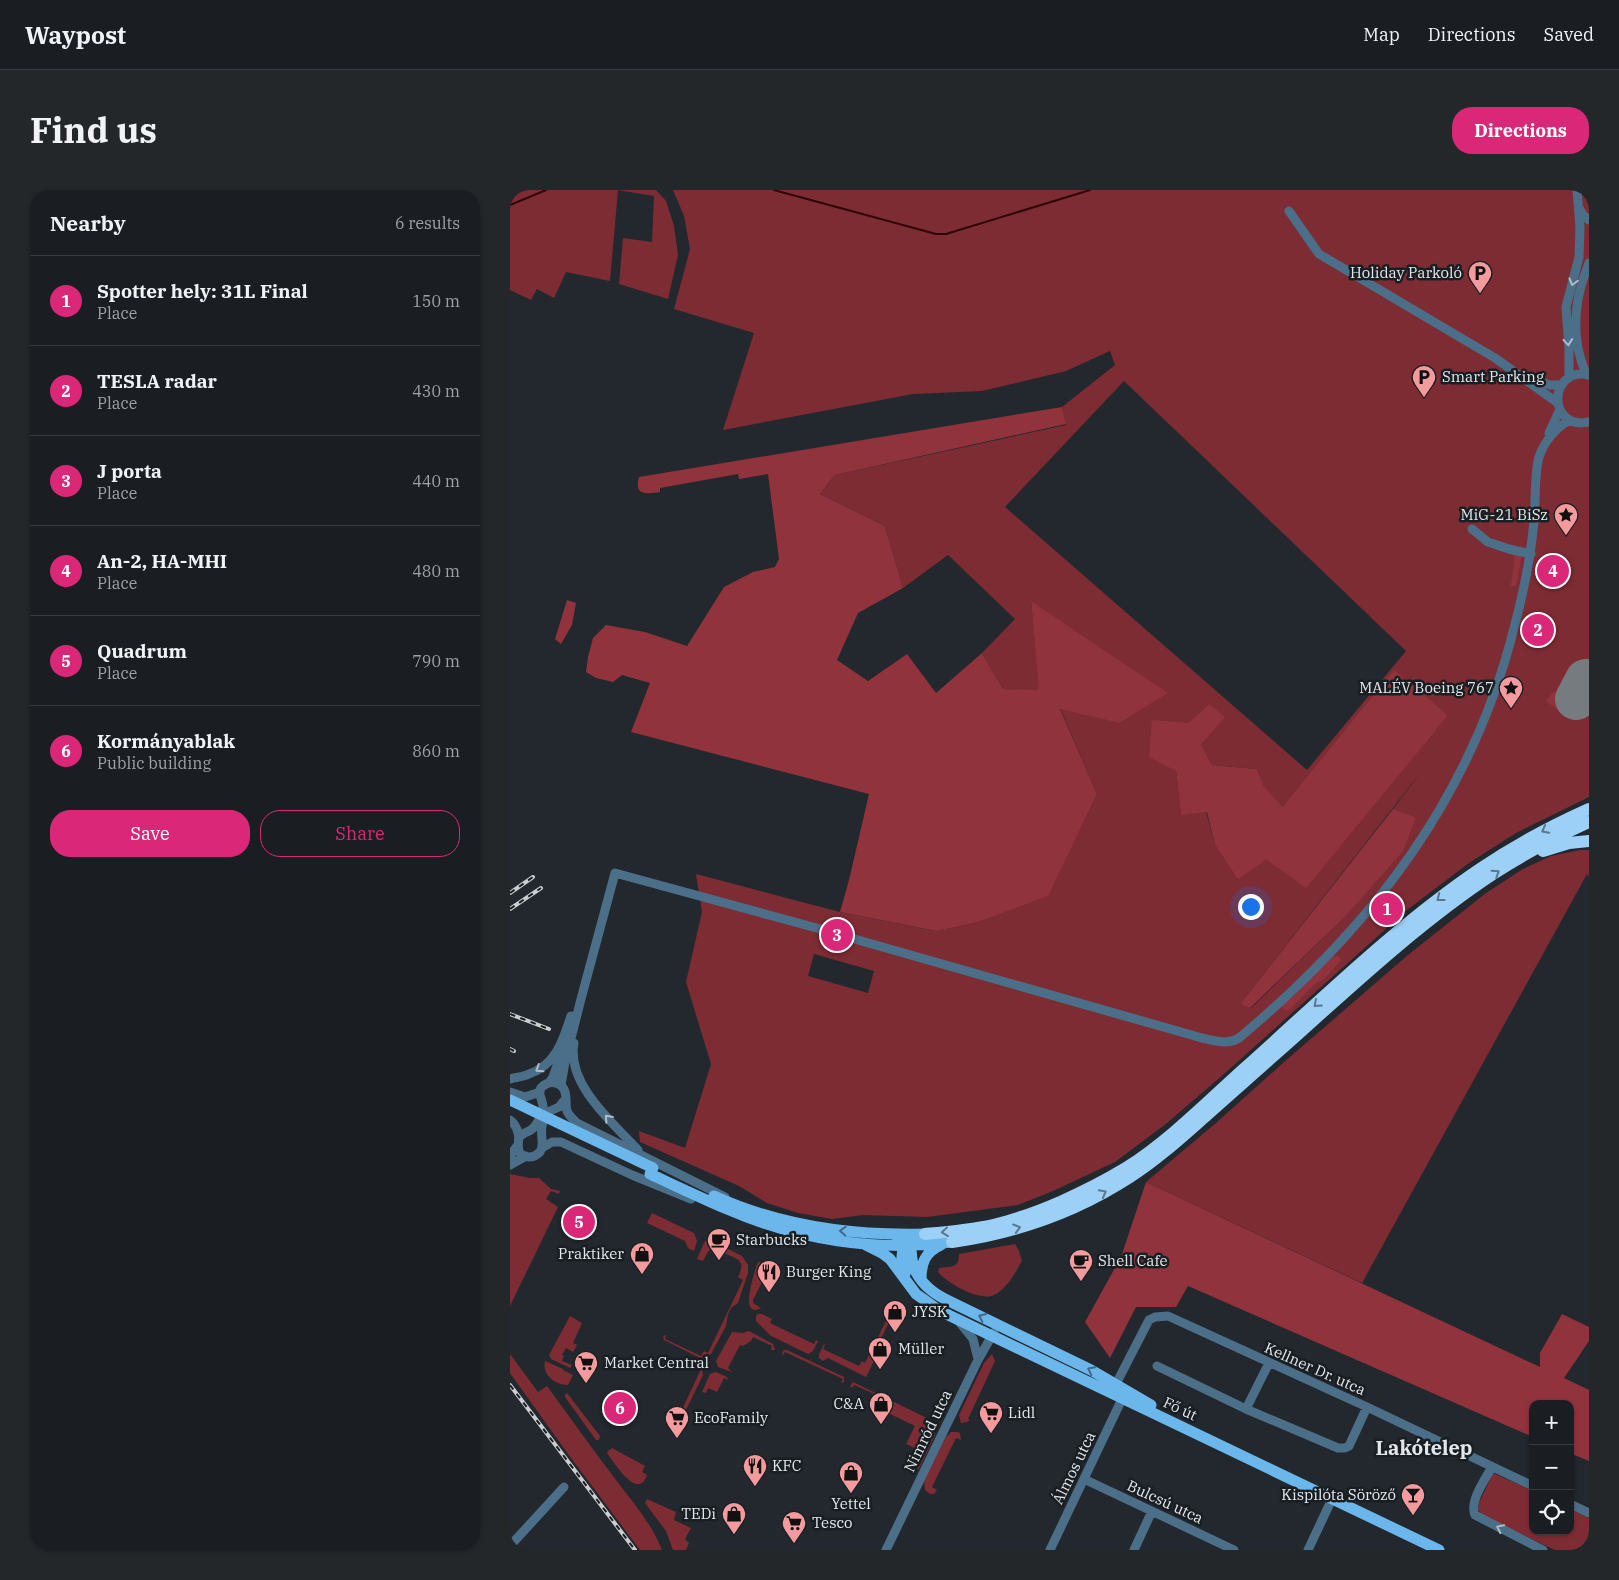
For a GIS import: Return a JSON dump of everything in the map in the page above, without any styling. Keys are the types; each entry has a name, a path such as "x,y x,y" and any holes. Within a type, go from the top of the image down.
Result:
{"highway":[{"path":"925,1234 993,1225 1080,1192 1127,1167 1175,1130 1380,948 1442,896 1479,869 1518,845 1589,809"},
{"path":"952,1242 1013,1230 1059,1214 1131,1176 1182,1137 1417,930 1470,890 1522,856 1589,822"},
{"path":"1522,856 1589,841"}],"main road":[{"path":"510,1100 728,1210 766,1224 804,1234 864,1244 952,1242"},
{"path":"510,1108 718,1198 803,1225 831,1230 925,1234"},
{"path":"891,1234 901,1237 908,1244 914,1270 926,1287 942,1298 1091,1370 1191,1430"},
{"path":"912,1290 901,1262 908,1244 925,1234"},
{"path":"921,1281 924,1257 932,1250 952,1242"},
{"path":"864,1244 882,1252 890,1259 912,1290"},
{"name":"Fő út","path":"912,1290 926,1302 958,1320 1438,1550"},
{"path":"1092,1385 1116,1384"}],"street":[{"path":"1569,378 1566,307 1579,257 1580,238 1577,190"},
{"path":"1579,208 1589,220"},
{"path":"1289,211 1319,254 1495,358 1552,398 1564,416 1570,420 1587,424"},
{"path":"851,938 1202,1038 1226,1043 1234,1041 1258,1022 1350,932 1402,868 1433,822 1470,752 1492,700 1512,639 1531,554 1538,461 1559,406 1558,393 1562,385 1569,378 1575,375 1588,375 1579,357 1576,308 1578,293 1589,263"},
{"path":"1519,375 1545,384 1562,385"},
{"path":"1546,443 1558,428 1570,420"},
{"path":"1472,529 1488,542 1509,550 1531,554"},
{"path":"561,1085 581,998 616,873 824,930"},
{"path":"510,1079 532,1073 553,1058 561,1044 574,1006 581,998"},
{"path":"510,1156 522,1134 530,1131 539,1119 543,1110 540,1092 544,1085 553,1077 581,998"},
{"path":"581,998 581,1008 573,1048 576,1071 588,1095 641,1154"},
{"path":"542,1148 543,1121 548,1112 559,1107 564,1101 566,1093 561,1085 553,1082 548,1083"},
{"path":"510,1092 525,1097 540,1092"},
{"path":"564,1101 568,1114 577,1123 715,1190 742,1206"},
{"path":"543,1104 550,1108 555,1108"},
{"path":"510,1120 517,1129 519,1150 526,1156"},
{"path":"530,1131 536,1133 541,1138"},
{"path":"510,1166 526,1156 538,1154 542,1148 552,1142 561,1142 632,1175 696,1200 728,1210"},
{"name":"Kellner Dr. utca","path":"1116,1384 1149,1320 1161,1315 1168,1316 1367,1407 1529,1484"},
{"path":"958,1320 973,1339 978,1360"},
{"name":"Nimród utca","path":"886,1550 978,1360 999,1325"},
{"path":"1246,1410 1269,1363"},
{"path":"1157,1366 1246,1410 1338,1448 1349,1446 1367,1407"},
{"name":"Álmos utca","path":"1050,1550 1122,1399"},
{"path":"1492,1467 1474,1501 1473,1510 1475,1515 1543,1550"},
{"name":"Bulcsú utca","path":"1084,1479 1227,1549"},
{"path":"510,1546 564,1487"},
{"path":"1308,1550 1332,1499"},
{"path":"1574,1506 1589,1513"},
{"path":"1134,1550 1152,1511"}],"shaded area":[{"path":"510,190 618,190 610,281 566,272 554,298 537,289 531,300 510,290"},
{"path":"618,190 656,190 666,201 674,226 678,255 668,299 619,284 623,238 652,242 654,196"},
{"path":"673,190 1589,190 1589,797 1516,833 1469,863 1407,910 1224,1074 1167,1123 1115,1162 1018,1205 927,1217 863,1215 832,1219 798,1213 767,1203 739,1186 640,1142 639,1131 685,1148 711,1064 686,982 702,912 696,874 840,912 935,931 979,922 1047,896 1097,794 1060,708 1119,723 1031,602 1040,691 1003,689 982,653 1015,619 948,555 903,588 885,526 820,494 835,475 1066,425 1062,407 1115,365 1110,351 1066,371 982,391 913,394 723,430 754,333 674,309 690,249 684,216","holes":["1124,381 1406,651 1307,770 1005,507","1394,671 1448,715 1238,880 1215,845 1206,811 1181,814 1176,771 1188,723 1209,704 1201,744 1212,765 1257,769 1264,786 1281,808","1424,768 1393,809 1416,817 1343,919 1251,1008 1240,1004","814,954 874,971 868,993 808,976"]},
{"path":"1062,407 1066,424 835,475 820,494 885,526 903,588 858,613 837,660 868,681 907,654 936,693 982,653 1003,689 1039,690 1031,601 1168,693 1119,723 1060,709 1097,794 1048,896 979,922 936,931 840,912 869,794 631,732 650,683 622,675 613,682 596,678 586,672 593,638 606,625 645,632 687,646 724,587 753,572 775,567 779,559 768,474 739,479 738,474 660,488 660,492 650,493 640,491 638,488 639,477"},
{"path":"1513,551 1522,555 1516,586 1511,586 1514,565"},
{"path":"567,600 576,603 572,625 561,644 555,639"},
{"path":"1394,670 1448,715 1306,888 1266,859 1238,880 1215,845 1207,812 1181,815 1176,771 1149,757 1152,720 1188,723 1209,704 1225,717 1201,744 1212,765 1257,769 1264,786 1282,807"},
{"path":"1554,691 1576,707 1567,717 1546,701"},
{"path":"1393,809 1416,817 1403,851 1343,919 1250,1008 1240,1004"},
{"path":"1589,850 1589,877 1587,874 1362,1283 1146,1182 1408,955 1486,893 1523,869 1551,856"},
{"path":"1335,956 1341,960 1325,978 1315,984 1288,1011 1283,1009 1282,1006"},
{"path":"510,1174 539,1178 551,1189 560,1191 559,1194 551,1191 546,1199 558,1207 510,1306"},
{"path":"1146,1182 1540,1367 1540,1353 1562,1314 1589,1327 1589,1341 1564,1378 1589,1390 1589,1461 1574,1455 1574,1400 1529,1400 1529,1435 1188,1286 1176,1307 1136,1307 1110,1358 1085,1322 1121,1257"},
{"path":"652,1213 694,1233 697,1241 694,1251 688,1248 685,1241 647,1223"},
{"path":"709,1240 720,1245 718,1250 713,1248 709,1250 703,1261 697,1259 705,1241"},
{"path":"1015,1244 1022,1261 1007,1285 994,1295 981,1296 973,1294 956,1286 938,1272 939,1268 951,1267 956,1264 959,1254"},
{"path":"726,1248 742,1256 748,1265 748,1273 738,1303 731,1308 728,1314 726,1326 711,1354 702,1359 664,1340 663,1337 666,1335 665,1339 701,1356 704,1351 708,1353 743,1280 738,1277 741,1267 740,1261 724,1253"},
{"path":"759,1262 772,1268 767,1272 753,1300 753,1303 761,1308 754,1310 750,1307 749,1301 751,1284"},
{"path":"886,1313 892,1316 871,1359 874,1361 866,1377 828,1358 823,1361 819,1358 824,1344 823,1349 859,1366 862,1361 865,1363 887,1319 884,1318"},
{"path":"758,1314 772,1319 770,1323 814,1344 816,1340 818,1341 813,1351 808,1354 771,1336 756,1321"},
{"path":"570,1316 582,1323 573,1343 577,1345 573,1352 566,1348 562,1355 564,1356 562,1361 572,1365 570,1368 551,1359 549,1355"},
{"path":"749,1331 773,1344 775,1350 771,1350 772,1346 753,1337 751,1341 743,1346 740,1345 728,1368 732,1372 718,1367 716,1361 732,1332 743,1333"},
{"path":"784,1350 844,1377 844,1382 841,1383 843,1379 785,1352 783,1355"},
{"path":"510,1354 538,1392 547,1386 653,1530 662,1550 640,1550 510,1373"},
{"path":"992,1354 995,1361 968,1419 970,1420 961,1423 959,1415 984,1363"},
{"path":"545,1361 573,1375 568,1385 554,1381 548,1375"},
{"path":"697,1363 702,1368 703,1375 685,1412 678,1417 674,1415 677,1411 681,1412 701,1369 695,1366"},
{"path":"716,1372 727,1377 728,1380 724,1378 717,1392 708,1388 706,1393 702,1392 710,1374"},
{"path":"853,1382 936,1424 935,1435 919,1469 911,1472 909,1469 913,1469 921,1451 906,1444 915,1426 886,1412 887,1409 876,1404 879,1396 854,1385 852,1388 850,1386"},
{"path":"567,1393 600,1436 599,1440 596,1440 565,1397"},
{"path":"951,1432 960,1433 961,1440 956,1438 932,1487 937,1490 934,1494 930,1494 925,1490 924,1481 946,1437"},
{"path":"612,1448 645,1466 642,1472 647,1475 643,1482 638,1484 626,1478 607,1453"},
{"path":"1493,1473 1529,1489 1529,1535 1574,1535 1574,1511 1589,1518 1589,1550 1555,1550 1482,1515 1478,1509"},
{"path":"647,1499 676,1512 674,1520 691,1528 685,1539 689,1543 686,1550 673,1550 666,1531 645,1503"}],"waterway":[{"path":"510,205 546,190"},
{"path":"774,190 936,234 946,234 1090,190"}],"runway":[{"path":"1576,699 1586,680"}],"tunnel":[{"path":"824,930 851,938"}],"railway":[{"path":"510,893 533,877"},
{"path":"510,909 541,888"},
{"path":"510,1014 549,1029"},
{"path":"510,1049 514,1051"},
{"path":"510,1385 635,1550"}],"place":[{"name":"Holiday Parkoló","path":"1480,294"},
{"name":"Smart Parking","path":"1424,398"},
{"name":"MiG-21 BiSz","path":"1566,536"},
{"name":"An-2, HA-MHI","path":"1553,571"},
{"name":"TESLA radar","path":"1538,630"},
{"name":"MALÉV Boeing 767","path":"1511,709"},
{"name":"Spotter hely: 31L Final","path":"1387,909"},
{"name":"J porta","path":"837,935"},
{"name":"Quadrum","path":"579,1222"},
{"name":"Starbucks","path":"719,1261"},
{"name":"Praktiker","path":"642,1275"},
{"name":"Shell Cafe","path":"1081,1282"},
{"name":"Burger King","path":"769,1293"},
{"name":"JYSK","path":"895,1333"},
{"name":"Müller","path":"880,1370"},
{"name":"Market Central","path":"586,1384"},
{"name":"Kormányablak","path":"620,1408"},
{"name":"C&A","path":"881,1425"},
{"name":"Lidl","path":"991,1434"},
{"name":"EcoFamily","path":"677,1439"},
{"name":"KFC","path":"755,1487"},
{"name":"Yettel","path":"851,1494"},
{"name":"Kispilóta Söröző","path":"1413,1516"},
{"name":"TEDi","path":"734,1535"},
{"name":"Tesco","path":"794,1544"}],"district":[{"name":"Lakótelep","path":"1424,1448"}]}
